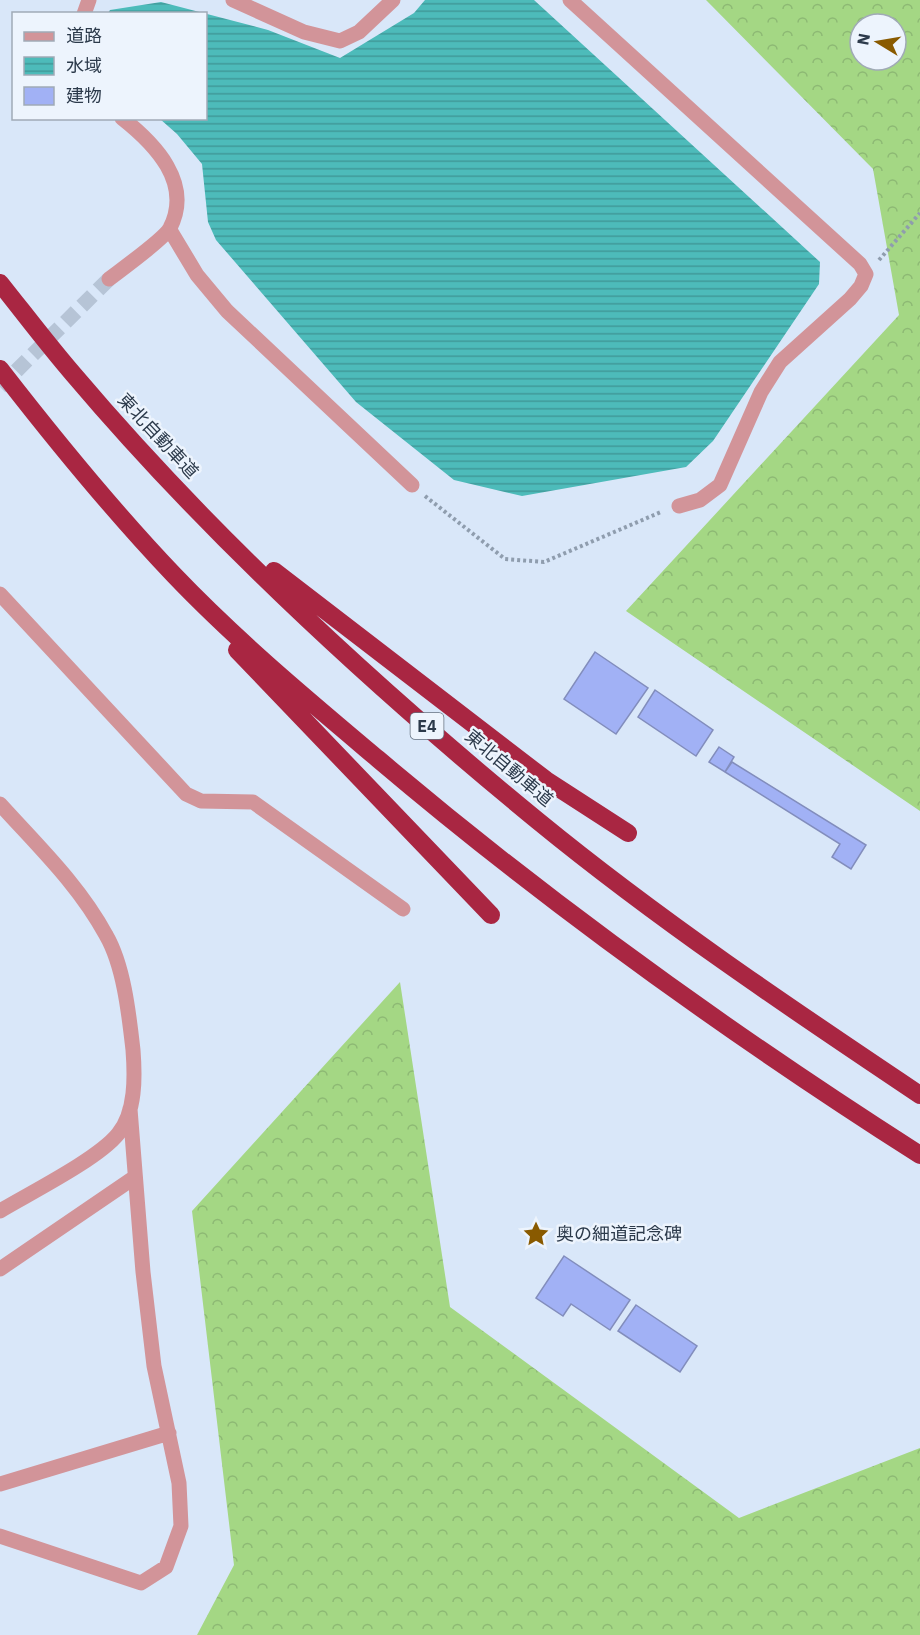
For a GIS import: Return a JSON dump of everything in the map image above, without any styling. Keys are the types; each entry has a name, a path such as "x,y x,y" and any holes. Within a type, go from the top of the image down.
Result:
{"highway":[{"name":"東北自動車道","path":"0,283 73,374 208,521 323,633 422,723 539,822 726,962 920,1095"},
{"path":"0,369 170,581 491,915"},
{"path":"108,502 175,576 290,685 450,820 622,951 920,1155"},
{"path":"208,521 546,780 628,833"}],"street":[{"path":"233,0 304,32 340,41 359,32 393,0"},
{"path":"570,0 860,264 866,274 861,286 850,299 780,362 761,392 727,471 715,491 700,500 679,506"},
{"path":"110,279 170,230 176,211 177,191 172,172 159,152 124,120"},
{"path":"170,230 197,275 227,311 412,486"},
{"path":"0,594 186,794 201,801 253,802 403,909"},
{"path":"0,804 75,886 108,937 128,1002 135,1074 130,1109 154,1366 179,1483 181,1526 166,1566 141,1583 0,1536"},
{"path":"0,1212 90,1156 119,1134 130,1109"},
{"path":"0,1269 135,1177"},
{"path":"0,1484 169,1433"}],"path":[{"path":"866,274 920,213"},
{"path":"412,486 505,559 525,561 544,562 679,506"}],"green space":[{"path":"706,0 920,0 920,811 626,611 899,315 873,169"},
{"path":"400,982 450,1307 739,1518 920,1448 920,1635 197,1635 234,1565 192,1211"}],"water":[{"path":"425,0 534,0 820,262 819,284 713,441 686,467 522,496 454,480 356,402 216,240 208,222 202,164 177,134 161,120 207,120 207,14 268,30 340,58 414,13"},
{"path":"161,2 199,12 109,12 110,10"}],"building":[{"path":"595,652 648,688 616,734 564,699"},
{"path":"655,690 713,730 696,756 638,717"},
{"path":"719,747 734,757 725,772 709,762"},
{"path":"732,762 866,845 851,869 832,857 840,844 725,772"},
{"path":"564,1256 630,1300 610,1330 571,1304 563,1316 536,1298"},
{"path":"636,1305 697,1346 680,1372 618,1331"}],"tunnel":[{"path":"0,387 109,279"}],"place":[{"name":"奥の細道記念碑","path":"536,1234"}]}
